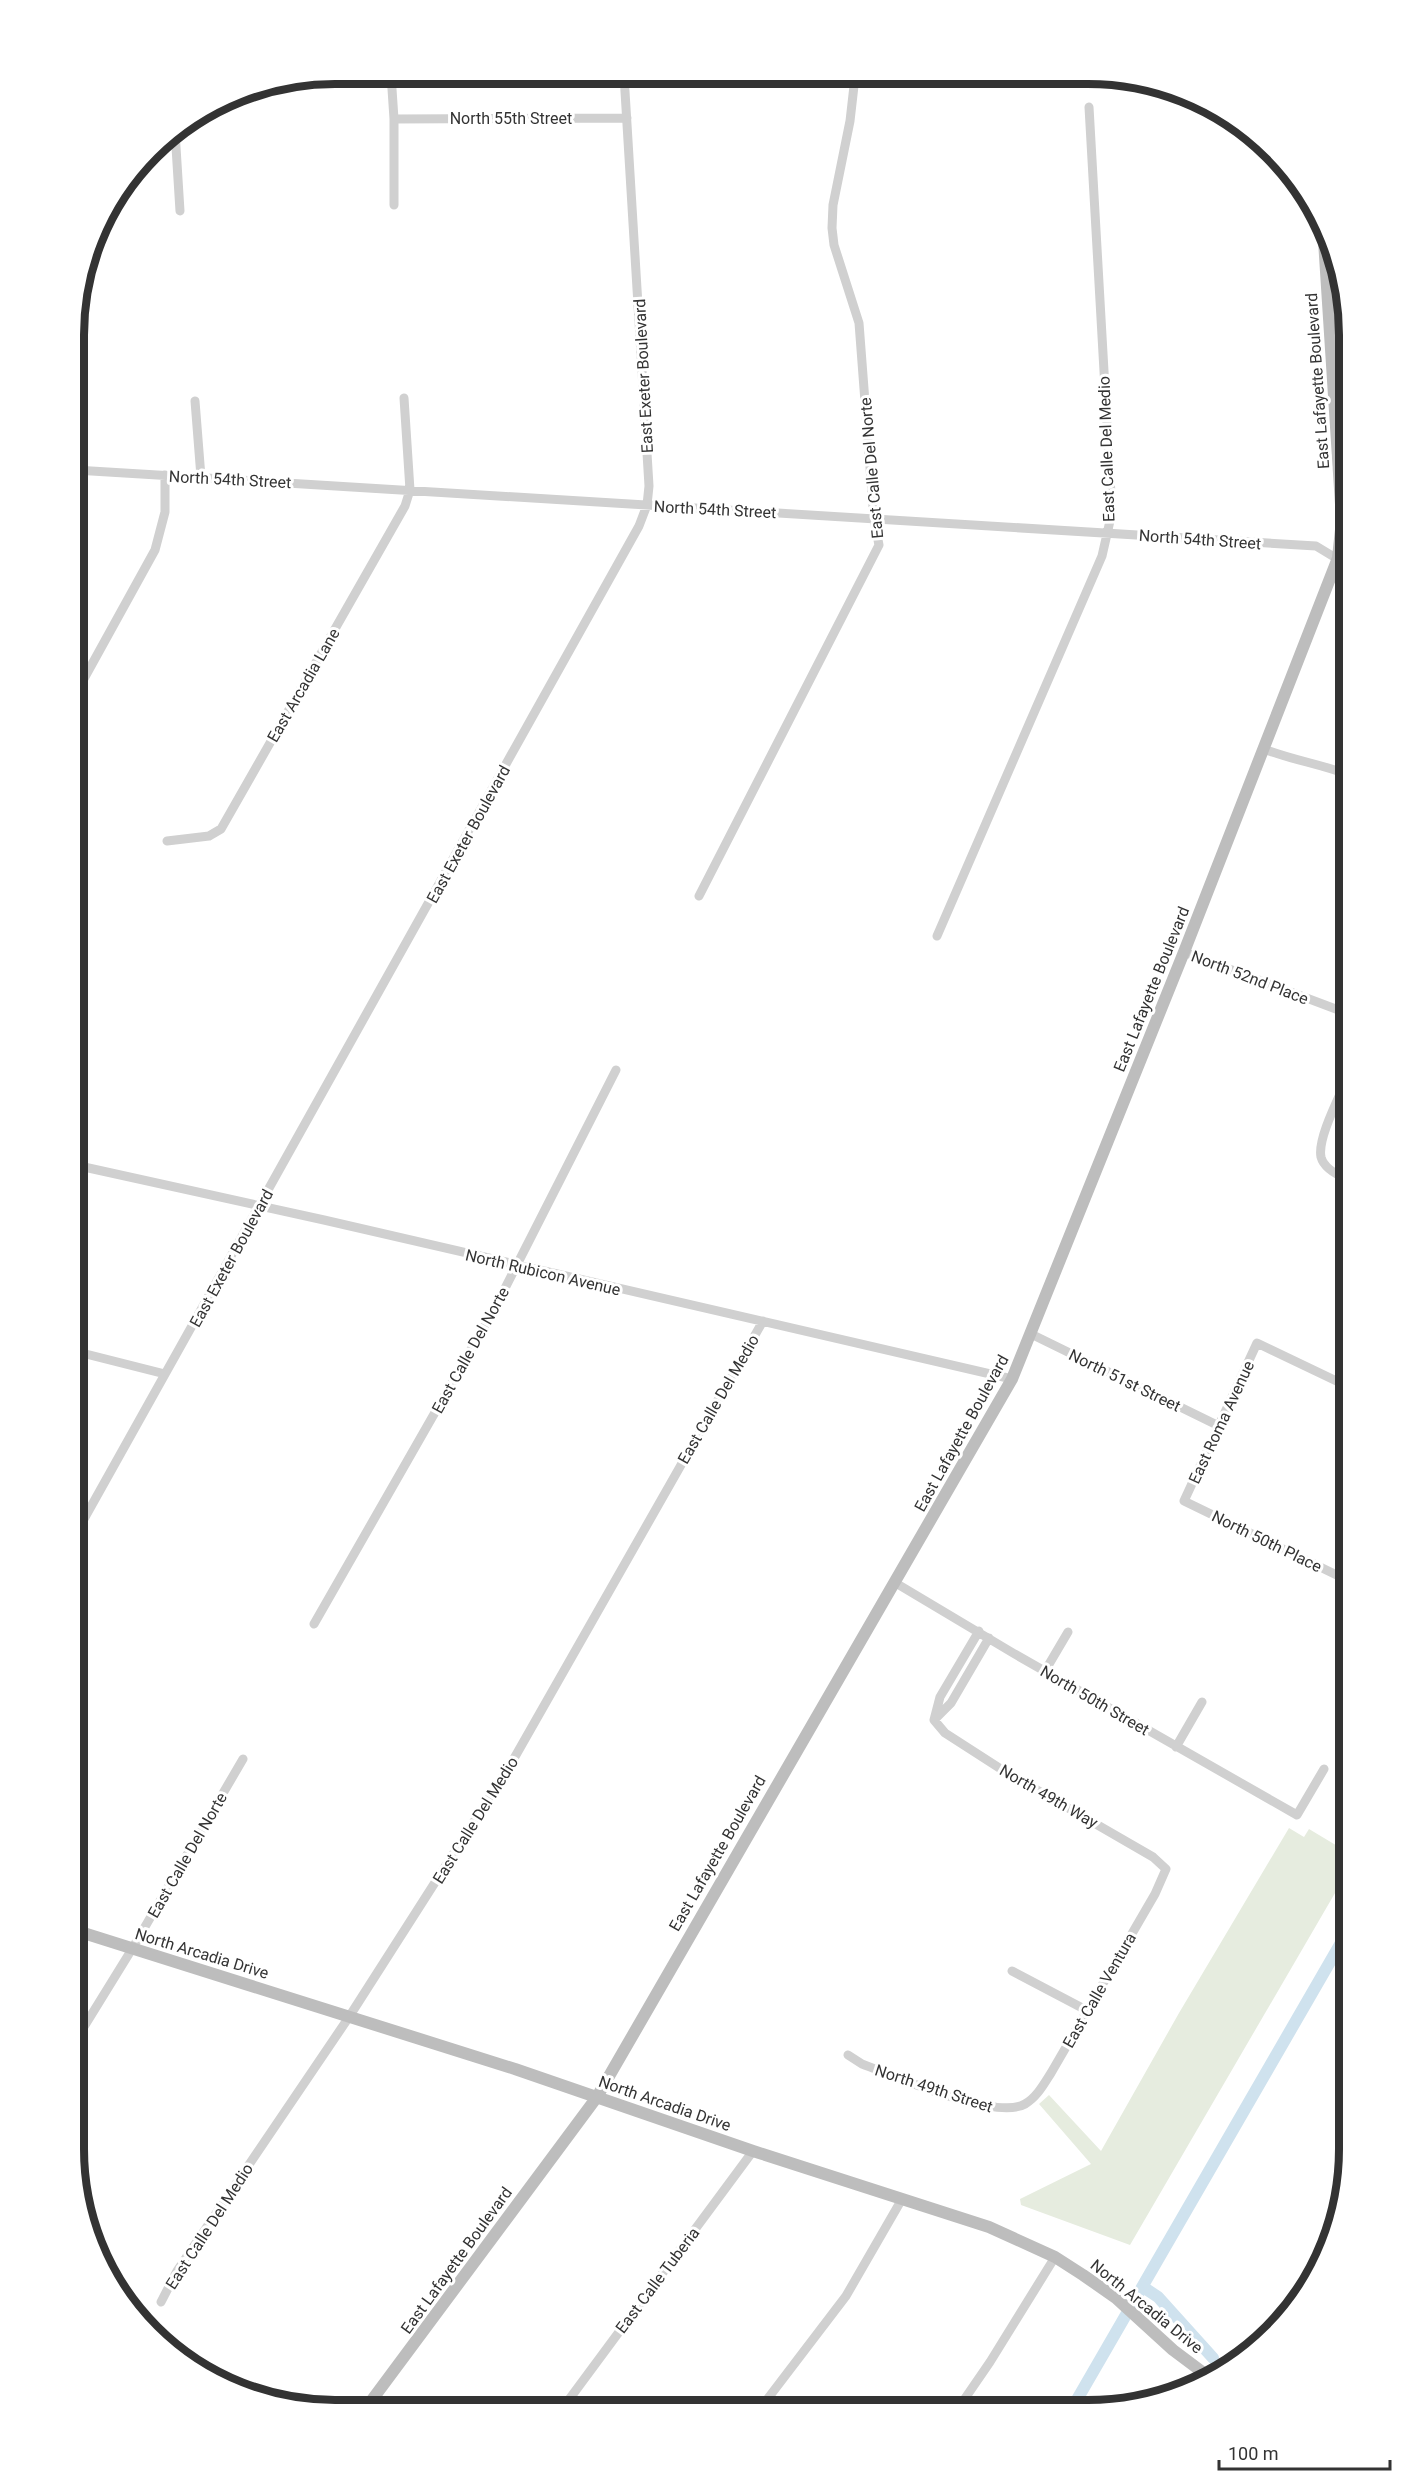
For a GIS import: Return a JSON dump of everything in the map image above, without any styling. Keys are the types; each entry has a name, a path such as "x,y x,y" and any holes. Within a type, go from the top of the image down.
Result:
{"street":[{"path":"392,84 394,206"},
{"name":"East Exeter Boulevard","path":"84,1519 639,526 647,505 650,486 625,84"},
{"name":"East Calle Del Norte","path":"699,896 879,545 874,520 859,323 834,245 832,228 833,205 850,121 854,84"},
{"name":"East Calle Del Medio","path":"937,936 1102,556 1112,512 1089,107"},
{"name":"North 55th Street","path":"394,118 627,118"},
{"path":"176,141 180,211"},
{"name":"East Lafayette Boulevard","path":"1325,251 1339,473"},
{"path":"404,398 410,490"},
{"path":"195,401 201,477"},
{"name":"North 54th Street","path":"84,470 1316,546 1338,558"},
{"path":"84,679 155,550 165,512 165,475"},
{"name":"East Arcadia Lane","path":"167,842 208,836 221,829 405,506 410,490"},
{"name":"East Lafayette Boulevard","path":"372,2400 597,2097 1012,1379 1184,952 1338,558 1339,548"},
{"path":"1264,748 1290,759 1322,765 1339,772"},
{"name":"North 52nd Place","path":"1184,952 1339,1010"},
{"name":"East Calle Del Norte","path":"314,1624 517,1266 616,1070"},
{"path":"1339,1098 1320,1145 1322,1160 1339,1176"},
{"name":"North Rubicon Avenue","path":"84,1167 1012,1379"},
{"name":"East Calle Del Medio","path":"160,2302 177,2271 349,2017 512,1762 763,1321"},
{"name":"North 51st Street","path":"1031,1334 1219,1426"},
{"name":"East Roma Avenue","path":"1185,1501 1257,1343 1339,1382"},
{"path":"84,1354 165,1374"},
{"name":"North 50th Place","path":"1185,1501 1339,1576"},
{"name":"North 50th Street","path":"894,1582 1297,1815 1324,1769"},
{"path":"934,1720 940,1697 979,1631"},
{"path":"1045,1671 1068,1632"},
{"path":"934,1720 951,1703 989,1638"},
{"path":"956,1670 967,1676"},
{"path":"1176,1747 1202,1702"},
{"name":"North 49th Way","path":"934,1720 945,1733 1004,1771 1153,1857 1166,1869"},
{"name":"East Calle Del Norte","path":"84,2027 243,1759"},
{"name":"East Calle Ventura","path":"1023,2105 1036,2096 1088,2011 1155,1894 1166,1869"},
{"name":"North Arcadia Drive","path":"84,1933 597,2097 753,2151 989,2227 1055,2257 1120,2302 1203,2372"},
{"path":"1012,1971 1088,2011"},
{"name":"North 49th Street","path":"848,2055 862,2064 980,2106 1006,2109 1023,2105"},
{"name":"East Calle Tuberia","path":"568,2400 753,2151"},
{"path":"767,2400 846,2296 902,2199"},
{"path":"964,2400 1055,2257"}],"shaded area":[{"path":"1289,1828 1304,1837 1309,1829 1339,1847 1339,1886 1130,2245 1021,2205 1020,2199 1091,2164 1039,2104 1049,2095 1101,2151 1179,2013"}],"waterway":[{"path":"1077,2400 1339,1946"},
{"path":"1143,2287 1158,2297 1213,2358"}]}
